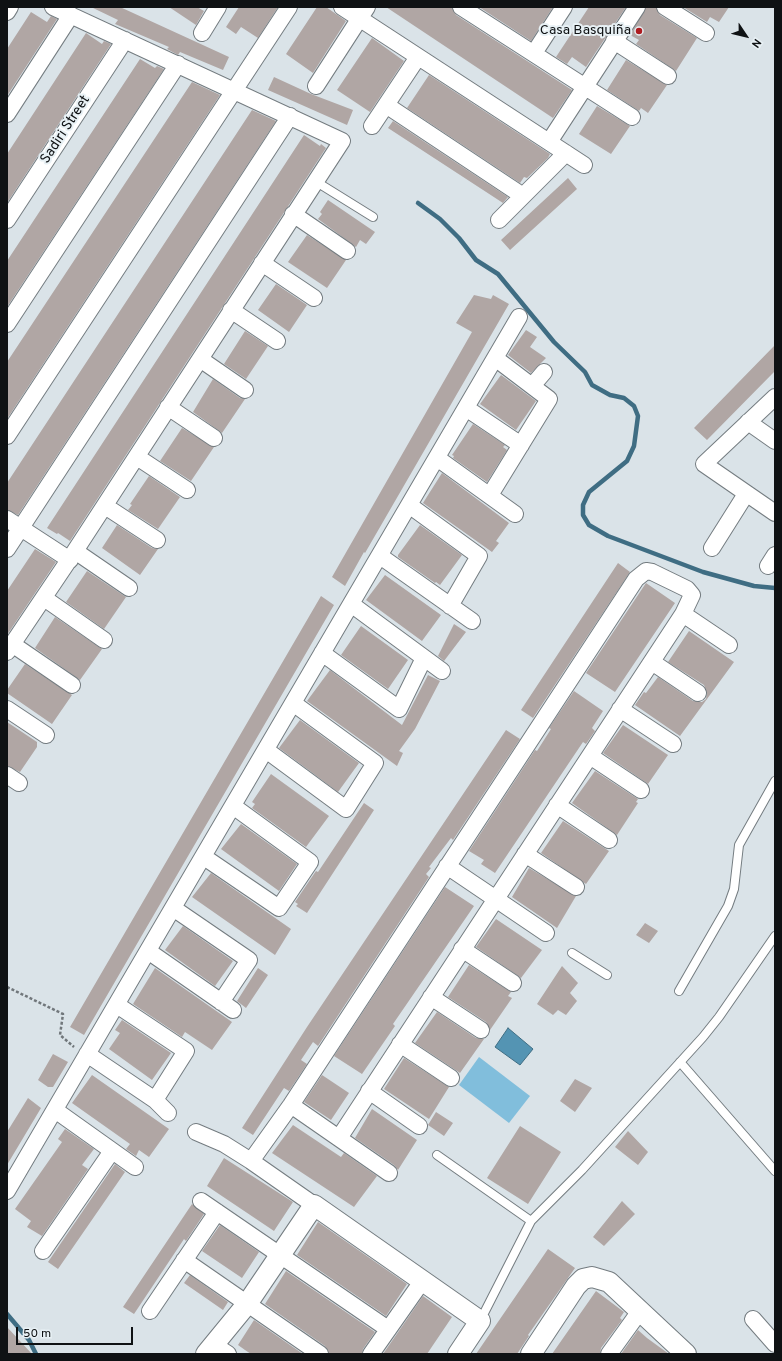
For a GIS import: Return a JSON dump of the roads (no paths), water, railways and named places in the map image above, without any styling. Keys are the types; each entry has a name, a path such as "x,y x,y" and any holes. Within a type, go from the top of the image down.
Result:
{"street":[{"path":"7,12 10,7"},
{"path":"53,7 235,90 342,141 293,214 105,506 10,648 72,685"},
{"path":"202,33 218,7"},
{"path":"7,436 289,7"},
{"path":"342,7 363,13 418,57 584,165"},
{"path":"461,7 632,117"},
{"path":"534,53 564,7"},
{"path":"549,142 636,7"},
{"path":"665,7 706,33"},
{"path":"316,86 363,13"},
{"path":"7,114 71,15"},
{"name":"Sadiri Street","path":"7,220 125,40"},
{"path":"614,41 668,76"},
{"path":"372,126 418,57"},
{"path":"7,324 178,64"},
{"path":"386,105 523,196"},
{"path":"7,549 290,116"},
{"path":"499,220 566,153"},
{"path":"293,214 347,251"},
{"path":"262,263 314,298"},
{"path":"231,310 277,341"},
{"path":"7,1191 519,317"},
{"path":"490,495 549,399 495,358"},
{"path":"200,359 245,390"},
{"path":"532,386 544,372"},
{"path":"775,397 704,464 775,513"},
{"path":"168,408 214,438"},
{"path":"466,408 521,445"},
{"path":"748,422 775,441"},
{"path":"137,457 187,490"},
{"path":"437,458 515,514"},
{"path":"712,548 746,494"},
{"path":"409,505 479,556 450,606"},
{"path":"105,506 156,540"},
{"path":"7,519 129,588"},
{"path":"380,556 472,621"},
{"path":"251,1161 291,1105 640,574 646,571 652,572 691,592 691,601 652,662 338,1138"},
{"path":"44,598 104,640"},
{"path":"351,604 442,671"},
{"path":"683,614 729,645"},
{"path":"322,653 399,709 424,658"},
{"path":"652,662 698,693"},
{"path":"266,750 346,809 375,763 293,704"},
{"path":"7,709 46,735"},
{"path":"620,709 673,744"},
{"path":"590,756 641,790"},
{"path":"557,805 609,840"},
{"path":"204,857 279,908 310,862 233,806"},
{"path":"525,854 576,887"},
{"path":"447,866 546,933"},
{"path":"148,951 227,1006 249,960 173,908"},
{"path":"462,949 513,983"},
{"path":"431,996 482,1030"},
{"path":"117,1005 186,1051 155,1100"},
{"path":"400,1044 451,1078"},
{"path":"88,1054 155,1100 168,1113"},
{"path":"369,1091 419,1126"},
{"path":"291,1105 389,1173"},
{"path":"55,1110 135,1167"},
{"path":"196,1132 224,1144 251,1161 480,1321 458,1354"},
{"path":"43,1251 112,1151"},
{"path":"201,1201 388,1329"},
{"path":"216,1351 314,1205"},
{"path":"150,1311 217,1212"},
{"path":"184,1260 320,1354"},
{"path":"531,1354 576,1286 583,1280 592,1278 609,1282 683,1353"},
{"path":"371,1354 422,1280"},
{"path":"609,1354 640,1311"},
{"path":"752,1318 775,1344"}],"lane":[{"path":"315,181 373,217"},
{"path":"679,992 728,906 734,889 739,845 775,780"},
{"path":"480,1321 531,1221 582,1170 719,1017 775,936"},
{"path":"572,953 607,975"},
{"path":"680,1062 775,1171"},
{"path":"437,1155 531,1221"}],"waterway":[{"path":"418,203 440,219 459,238 476,260 498,274 554,342 585,372 592,385 610,395 624,398 634,406 638,416 634,446 627,461 589,492 583,505 583,515 589,525 608,536 703,572 754,586 775,588"},
{"path":"7,1314 29,1340 36,1354"}],"place":[{"name":"Casa Basquiña","path":"639,31"}]}
